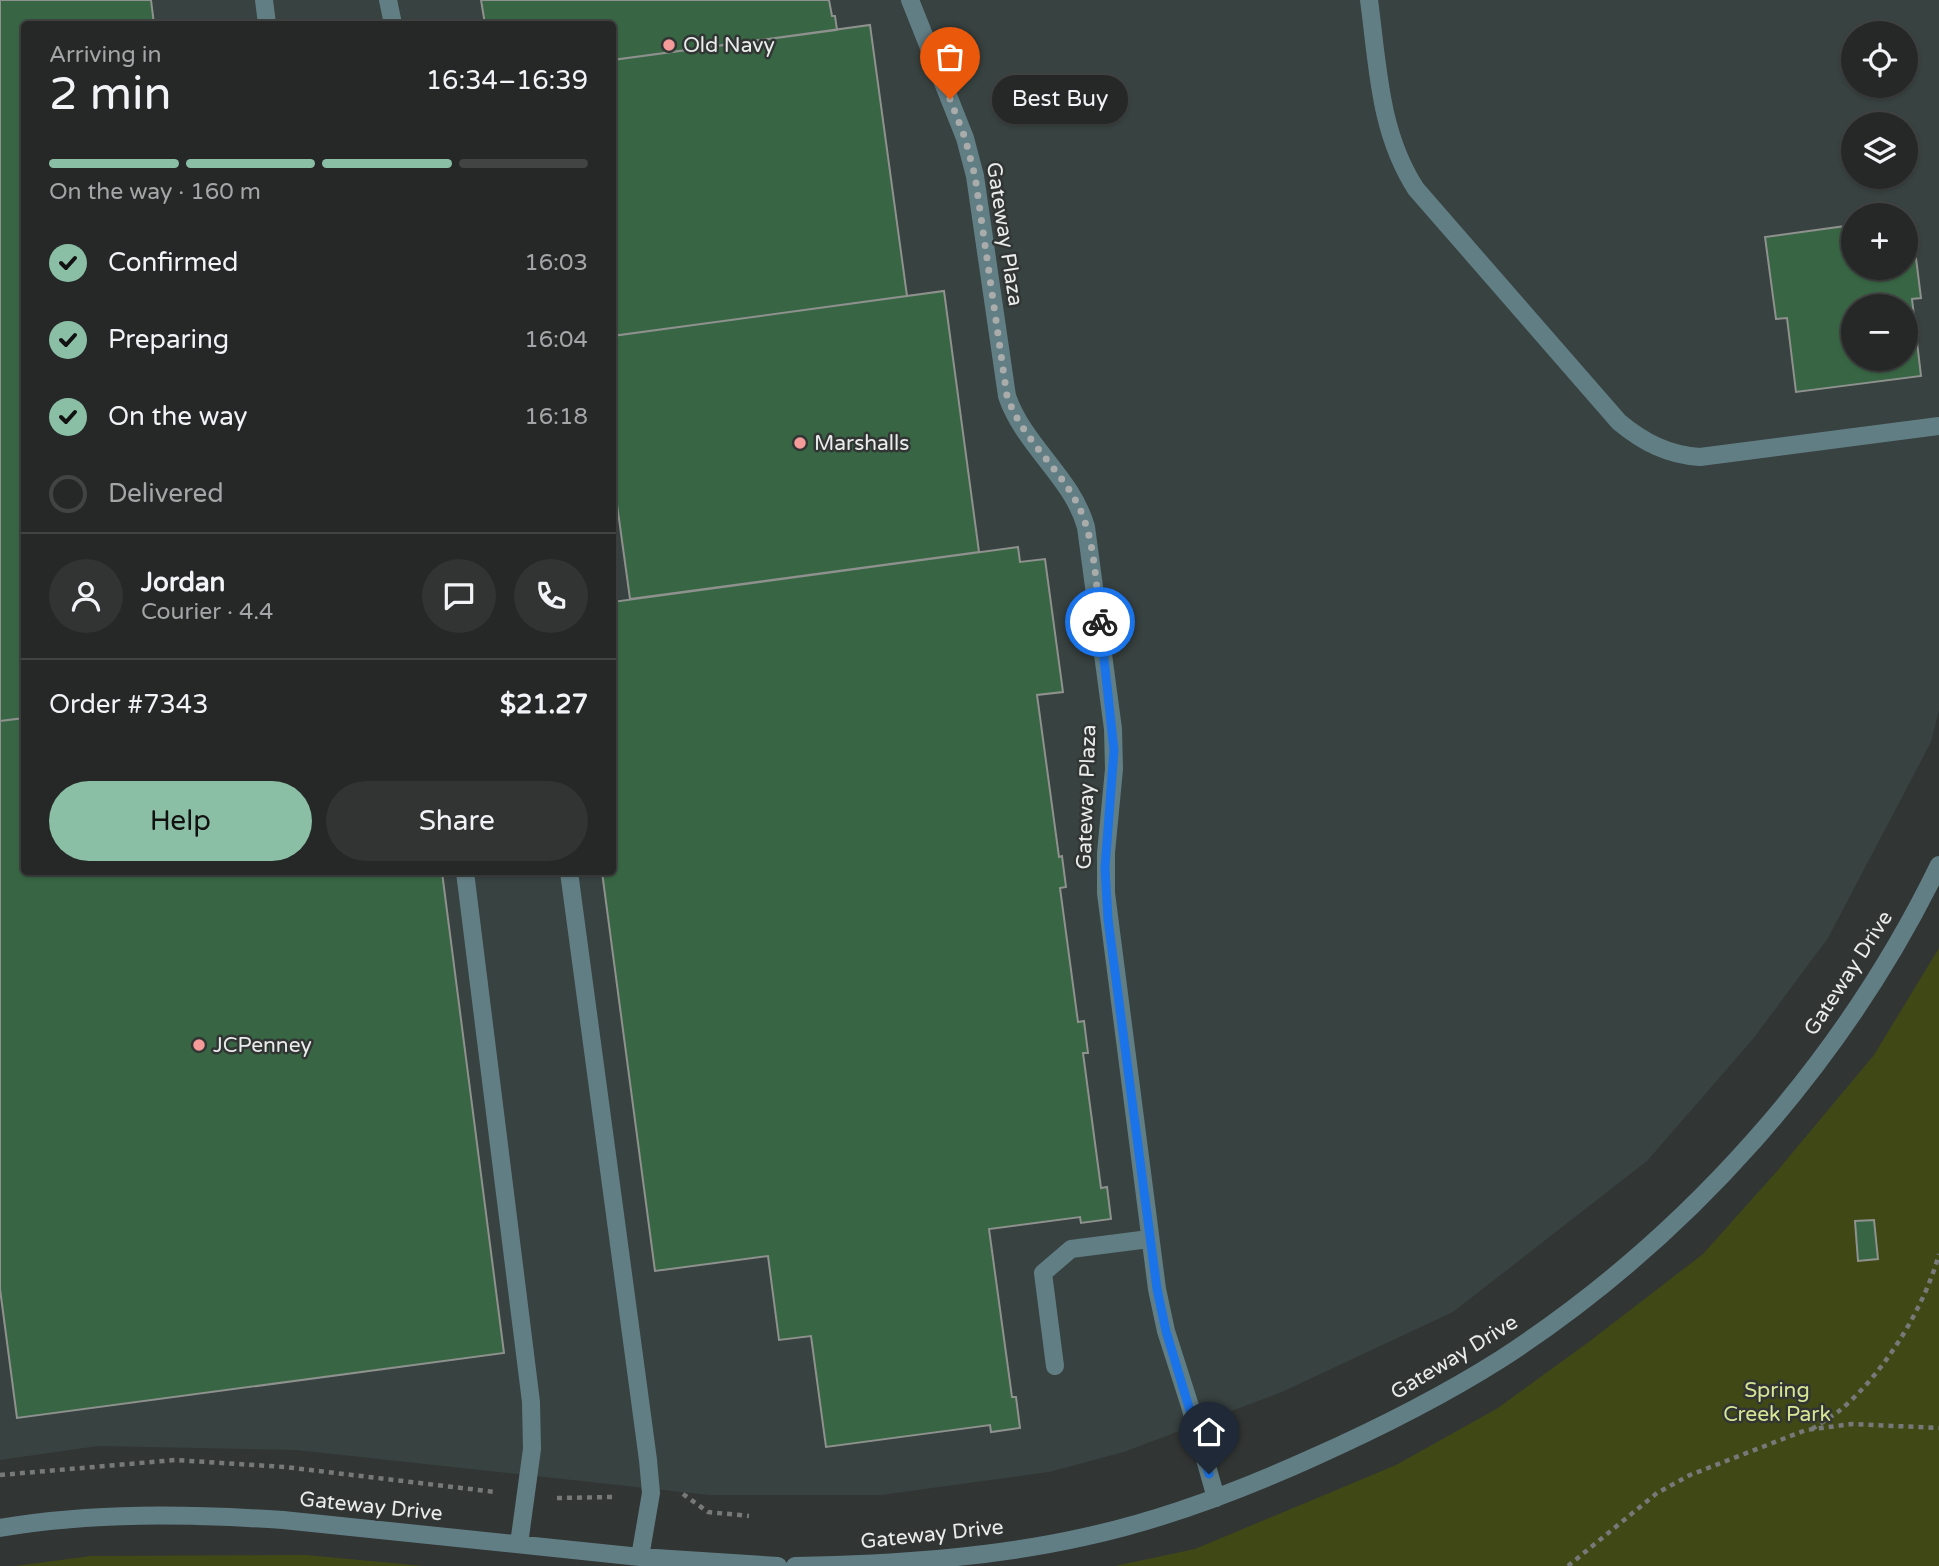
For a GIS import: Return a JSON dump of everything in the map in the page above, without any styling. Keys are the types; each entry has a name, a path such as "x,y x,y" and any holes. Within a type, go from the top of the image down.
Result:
{"street":[{"path":"264,0 267,21"},
{"path":"388,0 392,21"},
{"name":"Gateway Plaza","path":"911,0 965,138 975,176 1007,396 1022,430 1077,503 1089,541 1113,729 1114,769 1105,860 1106,893 1149,1239 1166,1331 1216,1498"},
{"path":"1369,0 1386,125 1406,174 1416,189 1601,402 1631,433 1664,451 1700,457 1939,426"},
{"name":"Gateway Drive","path":"795,1566 909,1562 1085,1537 1216,1498 1348,1443 1447,1391 1500,1359 1553,1323 1652,1242 1738,1158 1811,1071 1843,1027 1906,926 1939,864"},
{"path":"465,875 531,1402 532,1449 519,1544"},
{"path":"569,875 648,1460 650,1493 640,1557"},
{"path":"1055,1366 1043,1273 1071,1249 1149,1239"},
{"name":"Gateway Drive","path":"0,1528 118,1517 233,1517 640,1557 778,1566"}],"path":[{"path":"1568,1566 1657,1493 1690,1475 1811,1429 1839,1411 1866,1384 1923,1302 1939,1254"},
{"path":"1811,1429 1852,1424 1939,1428"},
{"path":"0,1475 175,1460 285,1467 495,1492"},
{"path":"683,1494 708,1512 749,1516"},
{"path":"557,1498 613,1497"}],"shaded area":[{"path":"0,0 1939,0 1939,710 1931,742 1828,938 1753,1039 1647,1161 1453,1312 1282,1392 1124,1452 1049,1472 881,1495 709,1495 296,1450 98,1446 0,1460"}],"green space":[{"name":"Spring Creek Park","path":"1939,948 1939,1566 1115,1566 1195,1549 1396,1465 1498,1408 1590,1341 1703,1254 1778,1170 1874,1055"},
{"path":"306,1555 424,1566 15,1566 91,1556"}],"building":[{"path":"0,0 151,0 154,21 21,21 21,718 0,721"},
{"name":"Old Navy","path":"481,0 829,0 837,30 616,59 616,21 484,21"},
{"path":"870,25 907,296 616,335 616,59"},
{"path":"1841,227 1841,280 1918,280 1918,274 1921,298 1918,298 1918,294 1841,294 1841,371 1918,371 1918,350 1921,376 1796,392 1787,318 1776,319 1765,237"},
{"path":"944,291 979,552 630,599 616,497 616,335"},
{"path":"1018,547 1020,562 1045,559 1063,692 1037,695 1059,857 1062,856 1066,887 1060,888 1078,1022 1084,1021 1088,1053 1083,1053 1101,1188 1107,1187 1111,1219 1081,1223 1080,1217 989,1229 1012,1397 1016,1397 1020,1428 991,1432 990,1425 826,1447 811,1336 779,1340 768,1256 655,1271 602,875 616,875 616,601"},
{"path":"21,718 21,875 442,875 504,1353 17,1418 0,1289 0,721"},
{"path":"1874,1220 1878,1259 1858,1261 1855,1221"}],"way so far":[{"path":"950,99 965,138 975,176 1004,388 1022,430 1070,493 1083,516 1100,622"}],"place":[{"name":"Old Navy","path":"669,45"},
{"name":"Best Buy","path":"950,99"},
{"name":"Marshalls","path":"800,443"},
{"name":"JCPenney","path":"199,1045"}],"route":[{"path":"1100,622 1114,750 1105,868 1108,919 1157,1289 1166,1331 1209,1474"}]}
